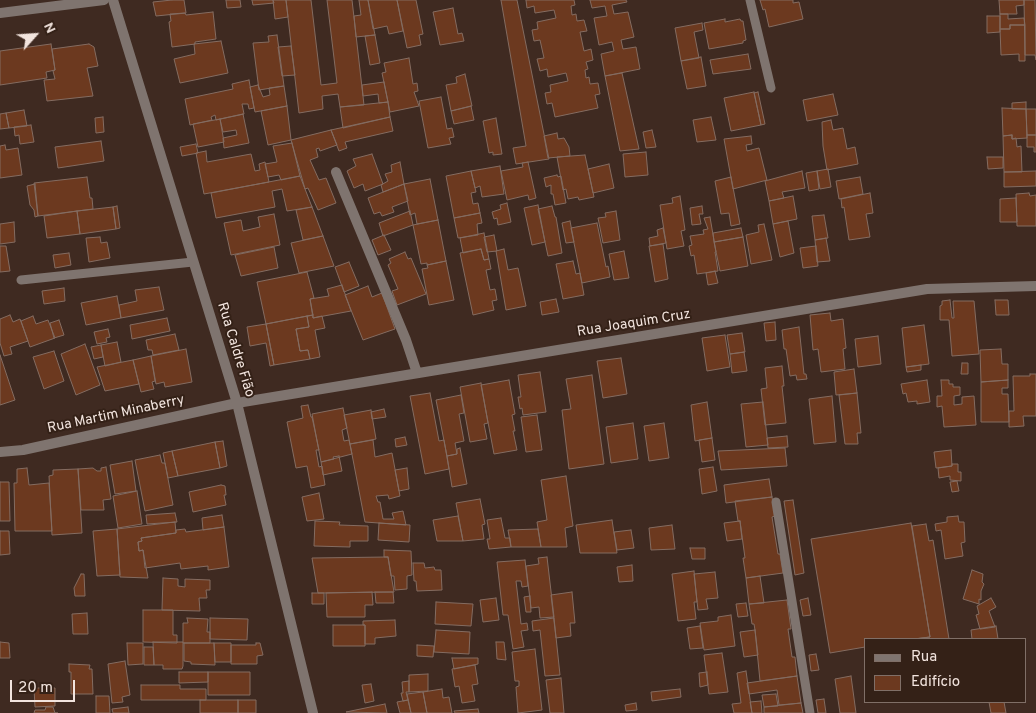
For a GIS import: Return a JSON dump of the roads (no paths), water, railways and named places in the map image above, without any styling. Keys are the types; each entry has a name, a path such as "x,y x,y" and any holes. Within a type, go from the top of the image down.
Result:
{"street":[{"path":"0,13 104,0"},
{"name":"Rua Caldre Fião","path":"113,0 237,403 313,713"},
{"path":"336,172 406,340 417,373"},
{"name":"Rua Joaquim Cruz","path":"237,403 927,289 1036,286"},
{"name":"Rua Martim Minaberry","path":"0,452 23,450 237,403"}],"lane":[{"path":"750,0 770,88"},
{"path":"21,280 193,262"},
{"path":"776,502 810,713"}]}
